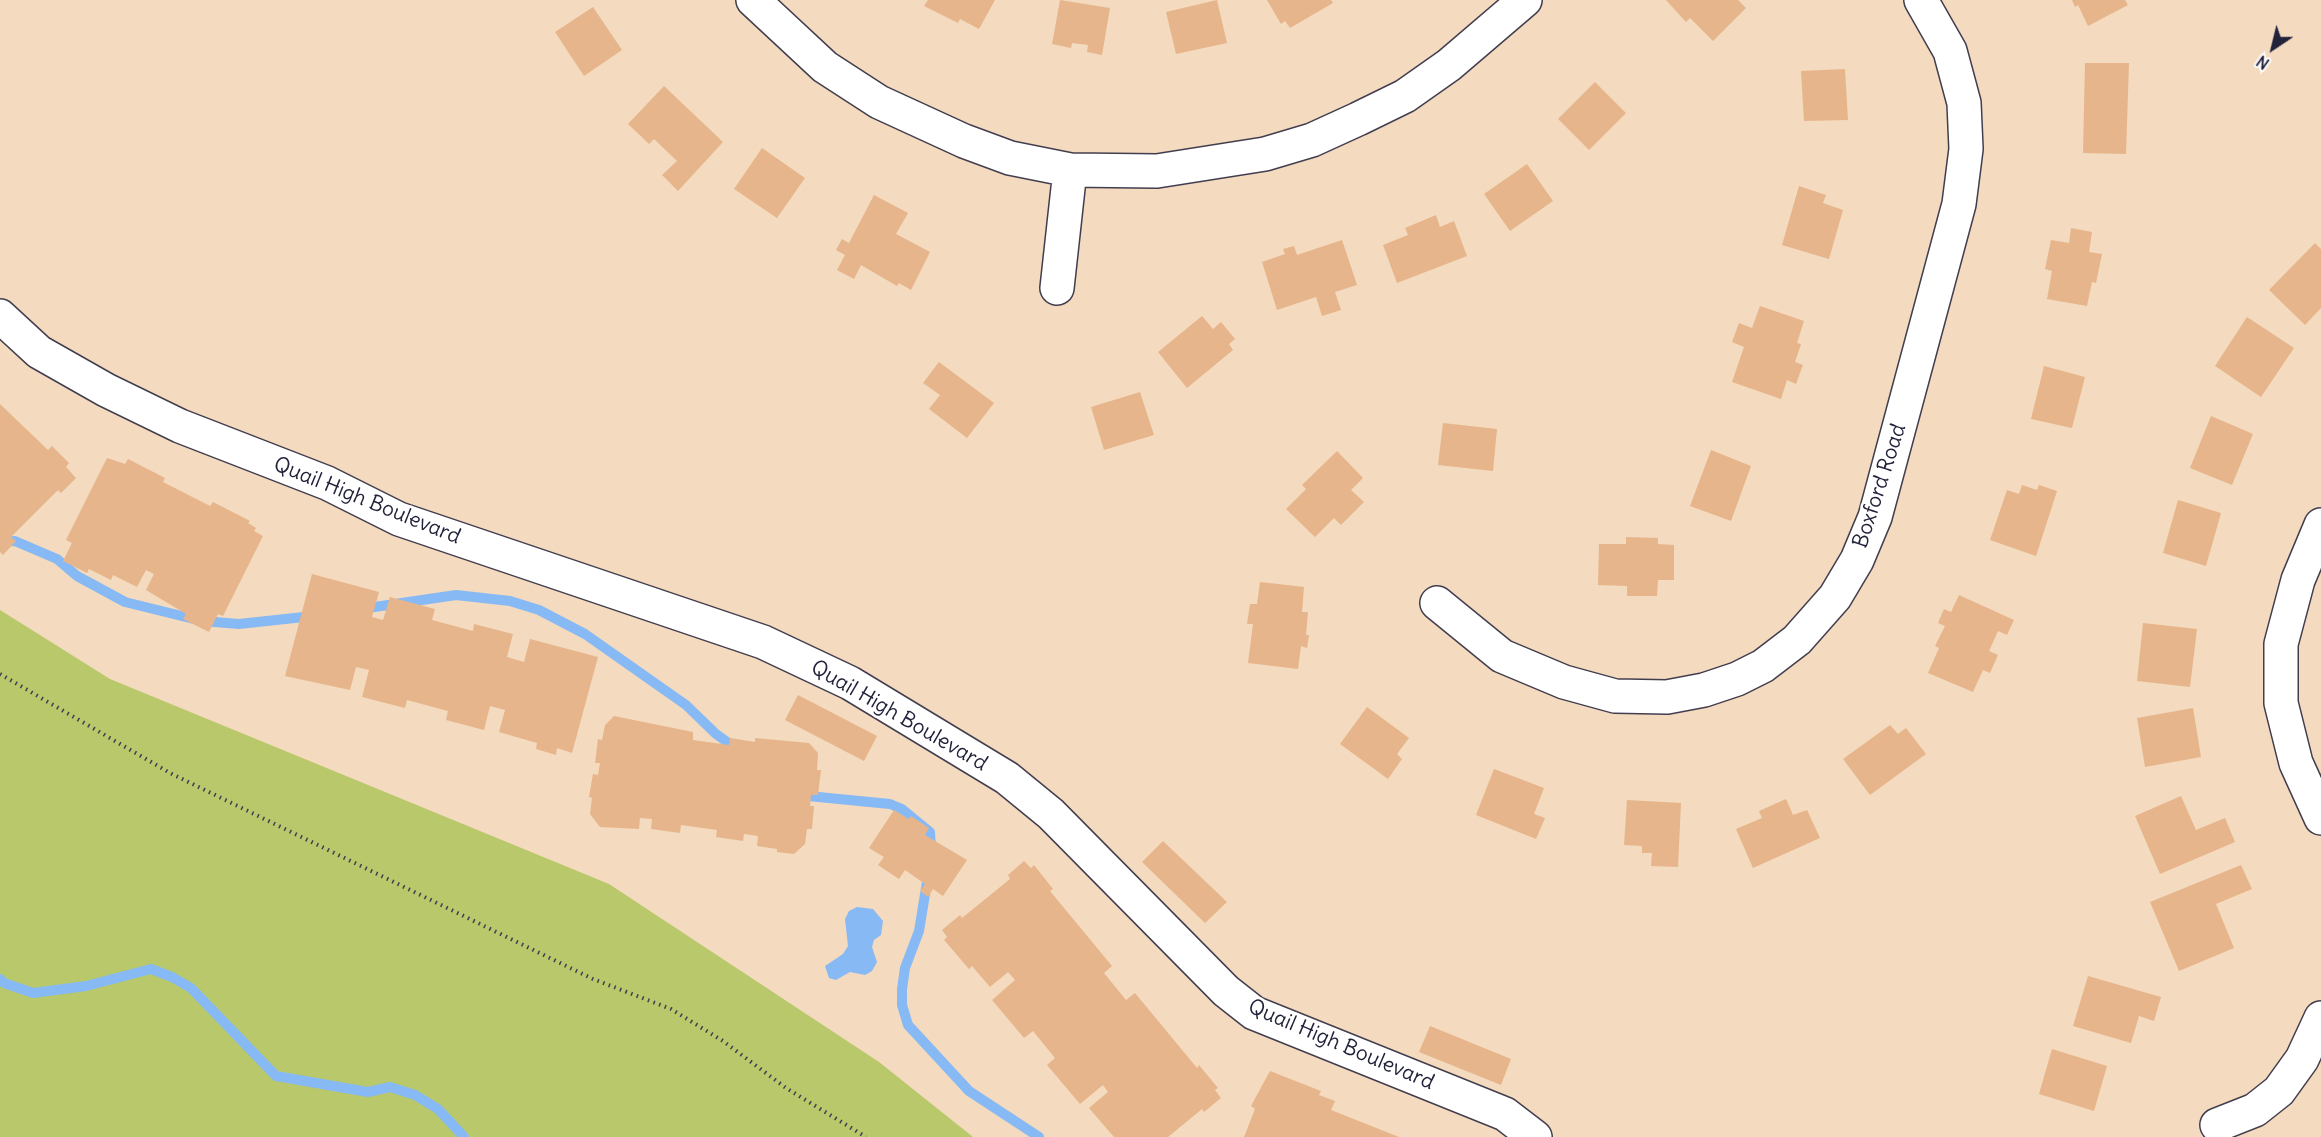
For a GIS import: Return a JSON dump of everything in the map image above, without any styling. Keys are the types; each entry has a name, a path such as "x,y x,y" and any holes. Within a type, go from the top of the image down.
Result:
{"street":[{"path":"753,0 825,67 879,102 964,141 1010,158 1070,170 1157,171 1265,154 1312,140 1405,96 1457,58 1525,0"},
{"name":"Boxford Road","path":"1437,603 1502,656 1564,682 1615,696 1667,697 1704,690 1737,679 1763,666 1797,640 1828,606 1857,560 1875,517 1959,204 1966,149 1964,103 1950,51 1921,0"},
{"path":"1057,288 1070,170"},
{"name":"Quail High Boulevard","path":"0,316 39,352 106,390 180,426 327,483 399,519 763,642 850,683 1007,778 1051,813 1226,991 1254,1013 1505,1113 1535,1137"},
{"path":"2321,525 2298,580 2281,644 2282,703 2296,763 2321,818"},
{"path":"2217,1125 2255,1110 2278,1091 2302,1059 2321,1018"}],"path":[{"path":"0,674 170,773 593,980 670,1009 723,1041 786,1088 866,1137"}],"green space":[{"path":"0,610 110,679 609,884 879,1062 973,1137 0,1137"}],"water":[{"path":"857,907 873,909 883,921 881,935 874,940 872,947 877,962 872,971 865,975 850,972 836,980 829,978 825,966 843,954 848,946 845,919 849,911"}],"building":[{"path":"928,0 995,0 979,29 960,19 958,23 924,6"},
{"path":"1060,0 1110,8 1102,55 1087,52 1088,45 1072,43 1071,48 1052,44"},
{"path":"1217,0 1227,43 1176,54 1166,12"},
{"path":"1267,0 1331,0 1333,3 1290,28 1285,21 1281,24"},
{"path":"1666,0 1738,0 1746,8 1713,41 1690,18 1686,22"},
{"path":"2072,0 2125,0 2128,5 2088,26 2078,5 2075,7"},
{"path":"593,7 622,50 584,76 555,32"},
{"path":"2085,63 2129,63 2126,154 2083,153"},
{"path":"1845,69 1848,120 1804,121 1801,71"},
{"path":"1595,82 1626,113 1589,150 1558,119"},
{"path":"664,86 723,142 678,191 662,175 677,161 654,139 649,144 628,124"},
{"path":"762,148 805,178 777,218 734,189"},
{"path":"1527,164 1553,201 1510,231 1484,194"},
{"path":"1799,186 1826,195 1823,203 1843,210 1829,259 1782,245"},
{"path":"874,195 908,213 896,234 930,252 911,290 899,283 897,286 861,265 854,279 837,270 845,255 836,250 842,239 849,243"},
{"path":"1436,215 1440,227 1454,221 1467,256 1397,283 1383,245 1408,235 1405,228"},
{"path":"2071,228 2092,232 2089,252 2102,254 2096,283 2092,282 2087,306 2047,299 2052,271 2045,269 2051,240 2069,243"},
{"path":"1342,240 1357,285 1335,292 1341,310 1322,316 1316,297 1277,310 1262,262 1285,254 1283,249 1294,246 1297,255"},
{"path":"2315,243 2321,249 2321,308 2305,325 2269,290"},
{"path":"1760,306 1804,321 1797,343 1801,344 1795,362 1803,365 1796,384 1787,380 1781,399 1732,382 1744,347 1732,342 1739,323 1752,328"},
{"path":"1202,316 1213,329 1221,322 1235,339 1229,344 1233,350 1187,388 1158,352"},
{"path":"2247,317 2294,348 2261,397 2215,366"},
{"path":"939,362 994,403 967,438 929,409 940,395 923,383"},
{"path":"2044,366 2085,377 2072,428 2031,419"},
{"path":"1140,392 1154,435 1104,450 1091,407"},
{"path":"0,404 48,450 52,446 69,463 66,467 76,478 61,493 58,490 11,537 16,541 3,555 0,552"},
{"path":"2211,416 2253,434 2232,485 2190,468"},
{"path":"1443,423 1497,429 1493,471 1438,465"},
{"path":"1711,450 1751,466 1731,521 1690,506"},
{"path":"1337,451 1363,478 1351,490 1364,502 1341,525 1334,518 1315,537 1286,509 1306,489 1302,485"},
{"path":"107,458 125,464 128,459 165,478 163,482 210,506 213,502 250,521 248,523 256,528 254,531 263,536 223,616 218,614 209,632 183,619 186,614 146,590 154,574 146,570 137,587 113,575 111,580 89,569 87,573 63,561 72,543 66,540"},
{"path":"2022,485 2037,490 2039,485 2057,491 2036,556 1990,540 2007,490 2019,494"},
{"path":"2178,500 2221,513 2206,566 2163,553"},
{"path":"1626,537 1658,538 1658,544 1674,545 1674,580 1658,580 1657,596 1627,596 1627,586 1598,585 1599,544 1626,544"},
{"path":"312,574 379,592 372,617 383,620 390,597 435,609 432,620 473,631 474,624 513,634 507,657 524,662 530,639 598,657 572,753 557,748 556,755 536,749 537,743 499,732 505,710 490,706 484,730 446,720 448,711 407,700 405,708 362,697 369,670 356,667 350,690 285,676"},
{"path":"1260,582 1304,587 1302,612 1308,612 1306,635 1309,635 1307,648 1301,646 1298,669 1248,663 1253,624 1247,624 1250,604 1257,604"},
{"path":"1959,595 2014,620 2007,635 1998,631 1989,651 1998,655 1990,673 1983,670 1973,692 1928,673 1939,648 1935,646 1945,626 1938,623 1944,609 1951,612"},
{"path":"2143,623 2197,629 2190,687 2137,681"},
{"path":"798,695 877,736 864,761 785,720"},
{"path":"1367,707 1409,738 1397,754 1402,759 1388,779 1340,744"},
{"path":"2193,708 2201,757 2145,767 2137,718"},
{"path":"614,716 693,732 693,740 729,745 730,738 755,742 755,738 809,743 818,753 817,770 821,770 818,795 811,795 810,806 814,806 812,829 807,829 805,844 794,854 777,852 777,849 757,846 758,836 744,834 743,841 716,837 717,830 681,825 680,833 651,829 652,819 640,818 639,829 600,827 590,814 592,798 589,797 593,774 598,775 600,763 595,763 598,739 602,740 605,725"},
{"path":"1890,725 1898,734 1906,728 1926,754 1870,795 1843,759"},
{"path":"1494,769 1544,788 1534,814 1545,818 1536,839 1476,815"},
{"path":"2181,796 2196,830 2225,818 2235,842 2160,874 2135,816"},
{"path":"1786,799 1793,815 1807,810 1820,838 1753,868 1736,829 1762,818 1759,811"},
{"path":"1627,800 1681,803 1678,867 1651,866 1652,853 1642,853 1642,846 1624,845"},
{"path":"894,810 909,819 911,816 929,828 925,835 967,860 943,896 933,889 928,897 920,891 925,884 905,870 899,879 878,865 884,857 869,848"},
{"path":"1163,841 1227,902 1205,923 1142,862"},
{"path":"1024,861 1031,868 1034,865 1053,889 1050,891 1112,966 1104,973 1126,1000 1135,993 1197,1068 1199,1065 1218,1088 1215,1090 1221,1098 1204,1112 1202,1109 1168,1137 1114,1137 1089,1108 1108,1092 1103,1085 1080,1104 1047,1065 1055,1058 1033,1031 1024,1038 992,1000 1015,980 1008,972 990,987 972,966 969,969 944,940 947,937 942,930 960,915 962,918 1010,879 1008,875"},
{"path":"2241,865 2252,889 2216,904 2234,948 2179,971 2150,902"},
{"path":"2088,976 2161,997 2154,1021 2139,1016 2131,1043 2073,1026"},
{"path":"1430,1026 1511,1059 1501,1085 1419,1052"},
{"path":"2052,1049 2107,1066 2094,1111 2039,1094"},
{"path":"1270,1071 1321,1091 1319,1095 1335,1101 1331,1110 1399,1137 1244,1137 1255,1109 1251,1106"}],"waterway":[{"path":"0,542 15,541 57,559 77,576 125,602 202,621 239,624 313,616"},
{"path":"361,609 456,595 510,601 539,610 585,634 686,705 716,734 741,752"},
{"path":"798,795 890,804 902,809 930,832 931,852"},
{"path":"927,882 919,931 905,968 902,989 902,1005 908,1025 969,1091 1039,1137"},
{"path":"0,979 4,983 33,993 86,986 151,969 191,988 276,1076 368,1092 390,1087 415,1095 438,1109 464,1137"}]}
